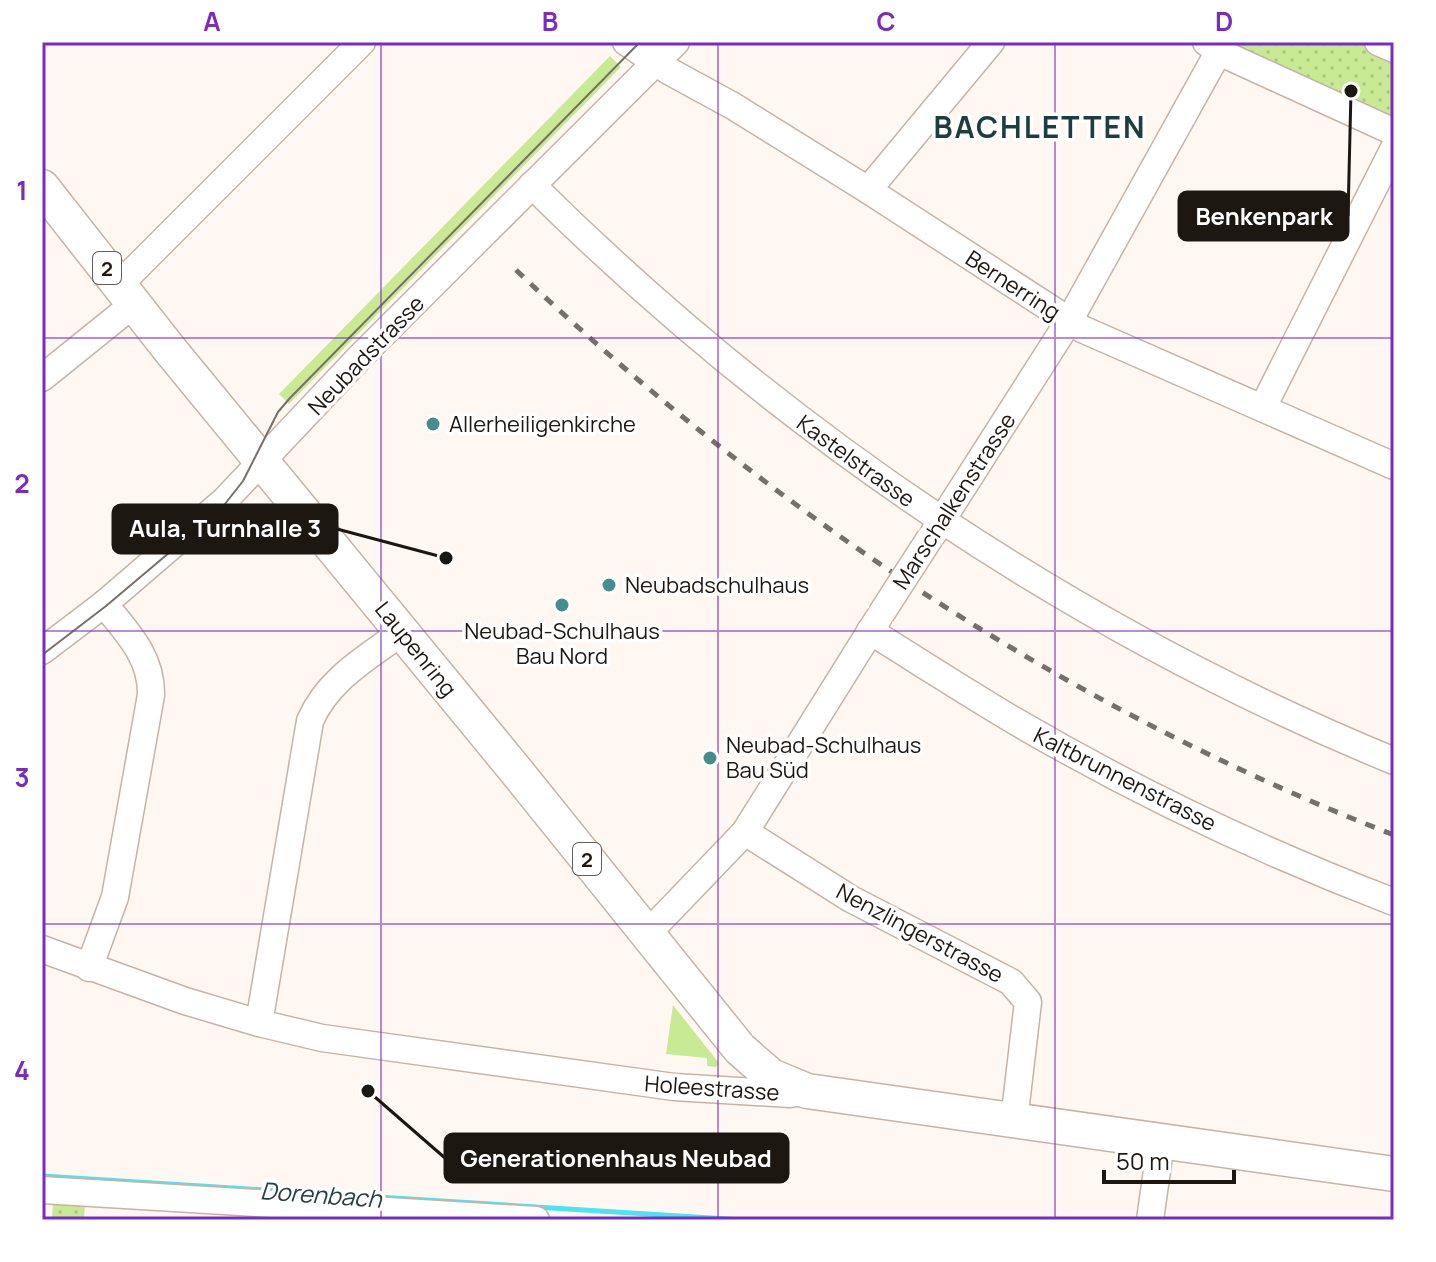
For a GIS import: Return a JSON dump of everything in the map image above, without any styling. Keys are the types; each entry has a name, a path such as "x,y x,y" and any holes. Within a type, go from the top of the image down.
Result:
{"main road":[{"name":"Laupenring","path":"42,187 740,1049 771,1076 807,1091"},
{"name":"Holeestrasse","path":"807,1091 1394,1174"}],"street":[{"path":"42,378 127,293 362,42"},
{"name":"Bernerring","path":"626,42 868,190 1069,321 1394,466"},
{"name":"Neubadstrasse","path":"42,651 173,546 263,461 360,357 676,42"},
{"path":"868,190 991,42"},
{"path":"1378,42 1394,49"},
{"path":"1216,45 1394,132"},
{"name":"Marschalkenstrasse","path":"647,934 745,832 875,622 1069,321 1216,45"},
{"path":"1263,407 1394,148"},
{"name":"Kastelstrasse","path":"532,185 610,260 733,368 936,530 1014,568 1172,659 1325,732 1394,761"},
{"path":"89,968 115,897 151,695 149,668 143,653 104,604"},
{"name":"Kaltbrunnenstrasse","path":"875,622 1014,721 1108,773 1305,868 1394,902"},
{"path":"259,1023 310,721 319,700 331,686 402,632"},
{"name":"Nenzlingerstrasse","path":"745,832 851,899 1011,982 1024,995 1028,1002 1014,1121"},
{"name":"Holeestrasse","path":"42,949 89,968 259,1023 322,1038 674,1087 790,1094 807,1091"},
{"path":"1150,1220 1161,1142"},
{"path":"42,1190 300,1213 536,1220"}],"green space":[{"path":"1229,42 1394,43 1394,128"},
{"path":"610,56 621,67 289,404 279,394"},
{"path":"673,1005 719,1063 716,1067 707,1066 707,1058 666,1054"},
{"path":"53,1201 85,1204 84,1220 52,1220"}],"waterway":[{"name":"Dorenbach","path":"42,1176 743,1220"}],"tram line":[{"path":"42,655 106,606 221,509 243,481 278,412 290,398 640,42"}],"railway":[{"path":"516,270 613,359 715,443 819,522 928,596 1039,664 1154,727 1273,784 1394,835"}],"place":[{"name":"Benkenpark","path":"1351,91"},
{"name":"Allerheiligenkirche","path":"433,424"},
{"name":"Aula, Turnhalle 3","path":"446,558"},
{"name":"Neubadschulhaus","path":"609,585"},
{"name":"Neubad-Schulhaus Bau Nord","path":"562,605"},
{"name":"Neubad-Schulhaus Bau Süd","path":"710,758"},
{"name":"Generationenhaus Neubad","path":"368,1091"}],"district":[{"name":"BACHLETTEN","path":"1040,126"}]}
